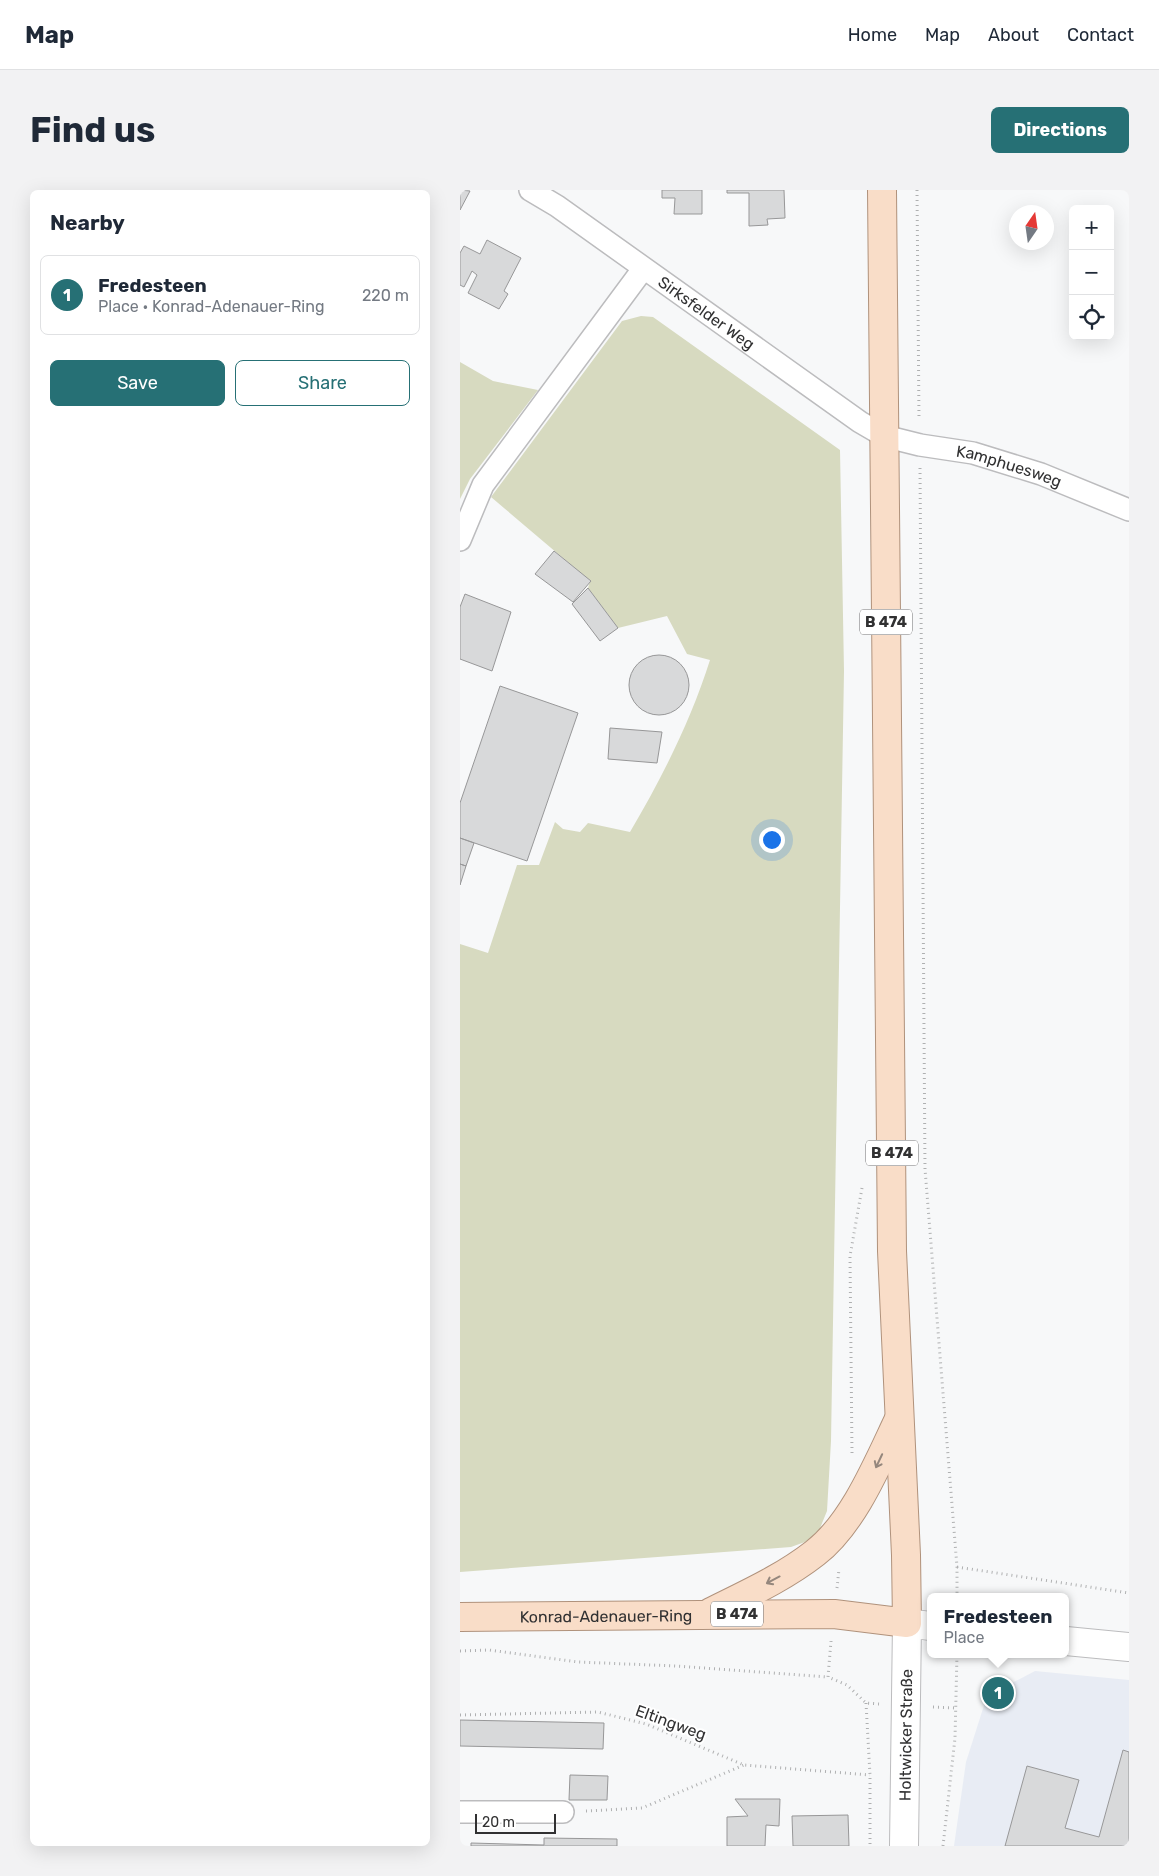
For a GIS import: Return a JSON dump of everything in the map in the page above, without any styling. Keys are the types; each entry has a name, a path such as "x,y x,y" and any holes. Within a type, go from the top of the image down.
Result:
{"main road":[{"name":"B 474","path":"882,190 892,1251 899,1417 919,1624"},
{"path":"707,1614 779,1578 816,1552 841,1526 859,1499 899,1417"},
{"name":"Konrad-Adenauer-Ring","path":"460,1617 834,1614 919,1624"},
{"name":"Holtwicker Straße","path":"904,1846 919,1624"},
{"path":"1069,1641 1129,1647"}],"street":[{"name":"Sirksfelder Weg","path":"530,190 557,206 860,422 884,436"},
{"path":"460,540 483,485 643,269"},
{"name":"Kamphuesweg","path":"884,436 920,445 982,456 1040,474 1129,510"},
{"path":"460,1812 563,1812"}],"path":[{"path":"917,190 926,1169 957,1567 957,1593"},
{"path":"957,1567 1129,1593"},
{"path":"460,1651 489,1650 578,1662 676,1666 828,1677"},
{"path":"943,1846 954,1738 957,1658"},
{"path":"866,1703 870,1775 870,1846"},
{"name":"Eltingweg","path":"460,1715 598,1712 646,1724 744,1765 870,1775"},
{"path":"563,1812 642,1808 744,1765"}],"shaded area":[{"path":"1035,1671 1129,1680 1129,1846 954,1846 966,1762 987,1696"}],"green space":[{"path":"641,316 653,317 840,450 844,671 831,1441 827,1511 816,1538 791,1547 460,1572 460,944 488,953 517,865 539,865 555,822 563,829 580,832 588,823 630,832 675,748 694,705 710,660 687,654 667,616 618,628 588,588 590,581 491,497 622,321"},
{"path":"460,362 493,381 538,390 470,479 460,499"}],"building":[{"path":"460,190 470,191 460,210"},
{"path":"662,190 702,190 702,214 674,214 675,198 662,198"},
{"path":"727,190 784,190 785,218 767,219 768,225 749,226 749,193 727,193"},
{"path":"487,240 521,258 504,291 508,294 499,309 468,293 477,275 472,271 464,287 460,285 460,253 464,246 480,254"},
{"path":"554,551 591,581 573,602 535,574"},
{"path":"588,588 618,628 600,641 572,604"},
{"path":"465,594 511,612 492,671 460,659 460,607"},
{"path":"659,655 676,660 684,668 689,685 684,702 676,710 659,715 642,710 634,702 629,685 634,668 642,660"},
{"path":"500,686 578,713 527,861 460,838 460,803"},
{"path":"610,728 662,732 657,763 608,759"},
{"path":"460,838 474,843 466,866 460,864"},
{"path":"460,864 466,866 460,885"},
{"path":"460,1720 604,1723 603,1749 460,1746"},
{"path":"1123,1750 1129,1752 1129,1846 1005,1846 1027,1766 1079,1780 1065,1828 1099,1837"},
{"path":"570,1775 608,1776 607,1800 569,1800"},
{"path":"735,1799 780,1799 779,1826 766,1825 765,1846 727,1846 727,1817 748,1816"},
{"path":"848,1815 849,1846 793,1846 792,1816"},
{"path":"544,1838 617,1839 617,1846 471,1846 471,1843 544,1845"}],"place":[{"name":"Fredesteen","path":"998,1693"}]}
